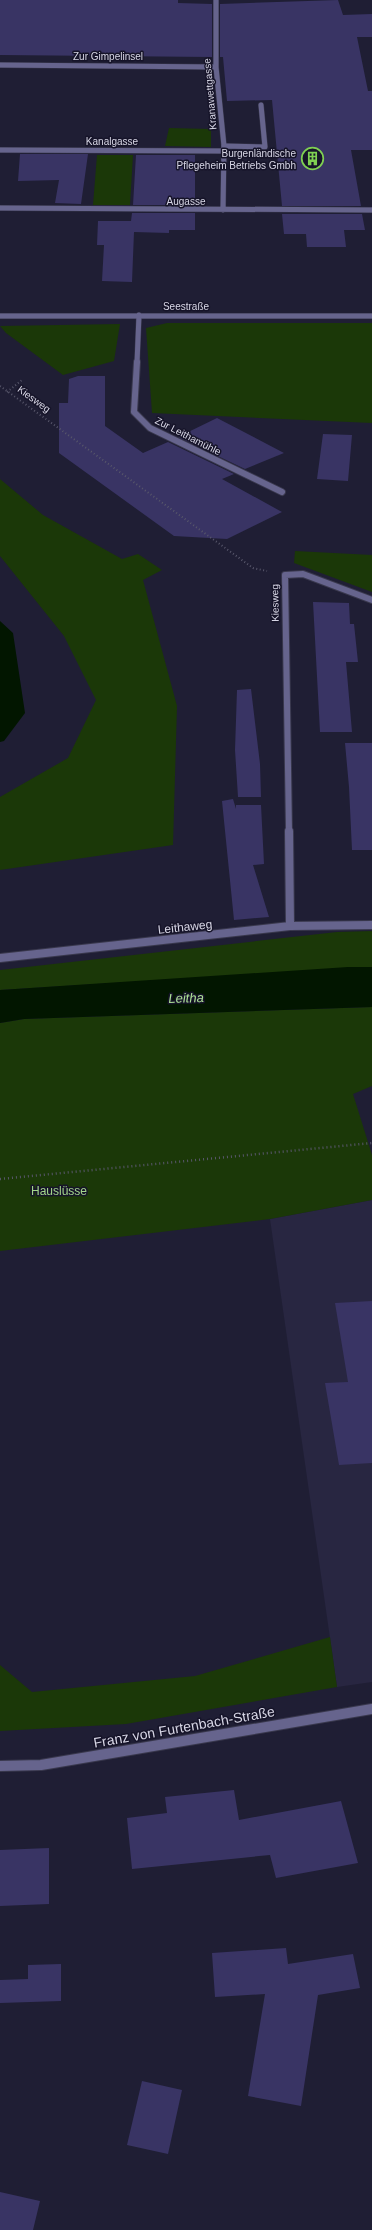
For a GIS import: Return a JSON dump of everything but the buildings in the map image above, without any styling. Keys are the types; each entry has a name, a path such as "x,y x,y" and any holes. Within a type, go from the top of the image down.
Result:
{"street":[{"name":"Kranawettgasse","path":"216,0 216,66 224,148 223,210"},
{"name":"Zur Gimpelinsel","path":"0,65 216,66"},
{"name":"Kanalgasse","path":"0,150 224,148 265,146 261,105"},
{"name":"Augasse","path":"0,208 372,210"},
{"name":"Zur Leithamühle","path":"139,315 134,412 150,428 282,492"},
{"name":"Seestraße","path":"0,316 372,316"},
{"path":"285,575 303,574 372,600"},
{"name":"Kiesweg","path":"285,575 290,926"},
{"name":"Leithaweg","path":"0,958 290,926 372,925"},
{"name":"Franz von Furtenbach-Straße","path":"0,1766 41,1765 372,1709"}],"path":[{"path":"7,392 22,380"},
{"name":"Kiesweg","path":"0,386 253,568 285,575"},
{"path":"0,1179 372,1143"}],"shaded area":[{"path":"372,1200 372,1682 337,1687 270,1219"}],"green space":[{"path":"169,128 211,129 211,147 165,146"},
{"path":"97,155 133,155 130,205 93,205"},
{"path":"167,323 372,323 372,423 152,413 146,328"},
{"path":"120,324 114,361 63,375 6,333 0,326"},
{"path":"0,479 43,515 122,559 138,554 162,570 143,580 177,706 173,845 0,870 0,797 68,758 96,700 64,636 0,556"},
{"path":"295,551 372,555 372,592 294,563"},
{"path":"372,931 372,967 0,990 0,970 337,932"},
{"name":"Hauslüsse","path":"372,1007 372,1086 353,1094 372,1155 372,1200 270,1219 0,1251 0,1023 24,1019"},
{"path":"330,1637 337,1687 126,1724 0,1731 0,1665 32,1692 195,1676"}],"water":[{"path":"0,621 13,633 25,713 4,741 0,742"},
{"name":"Leitha","path":"348,967 372,967 372,1007 24,1019 0,1023 0,990"}],"place":[{"name":"Burgenländische Pflegeheim Betriebs Gmbh","path":"312,159"}]}
